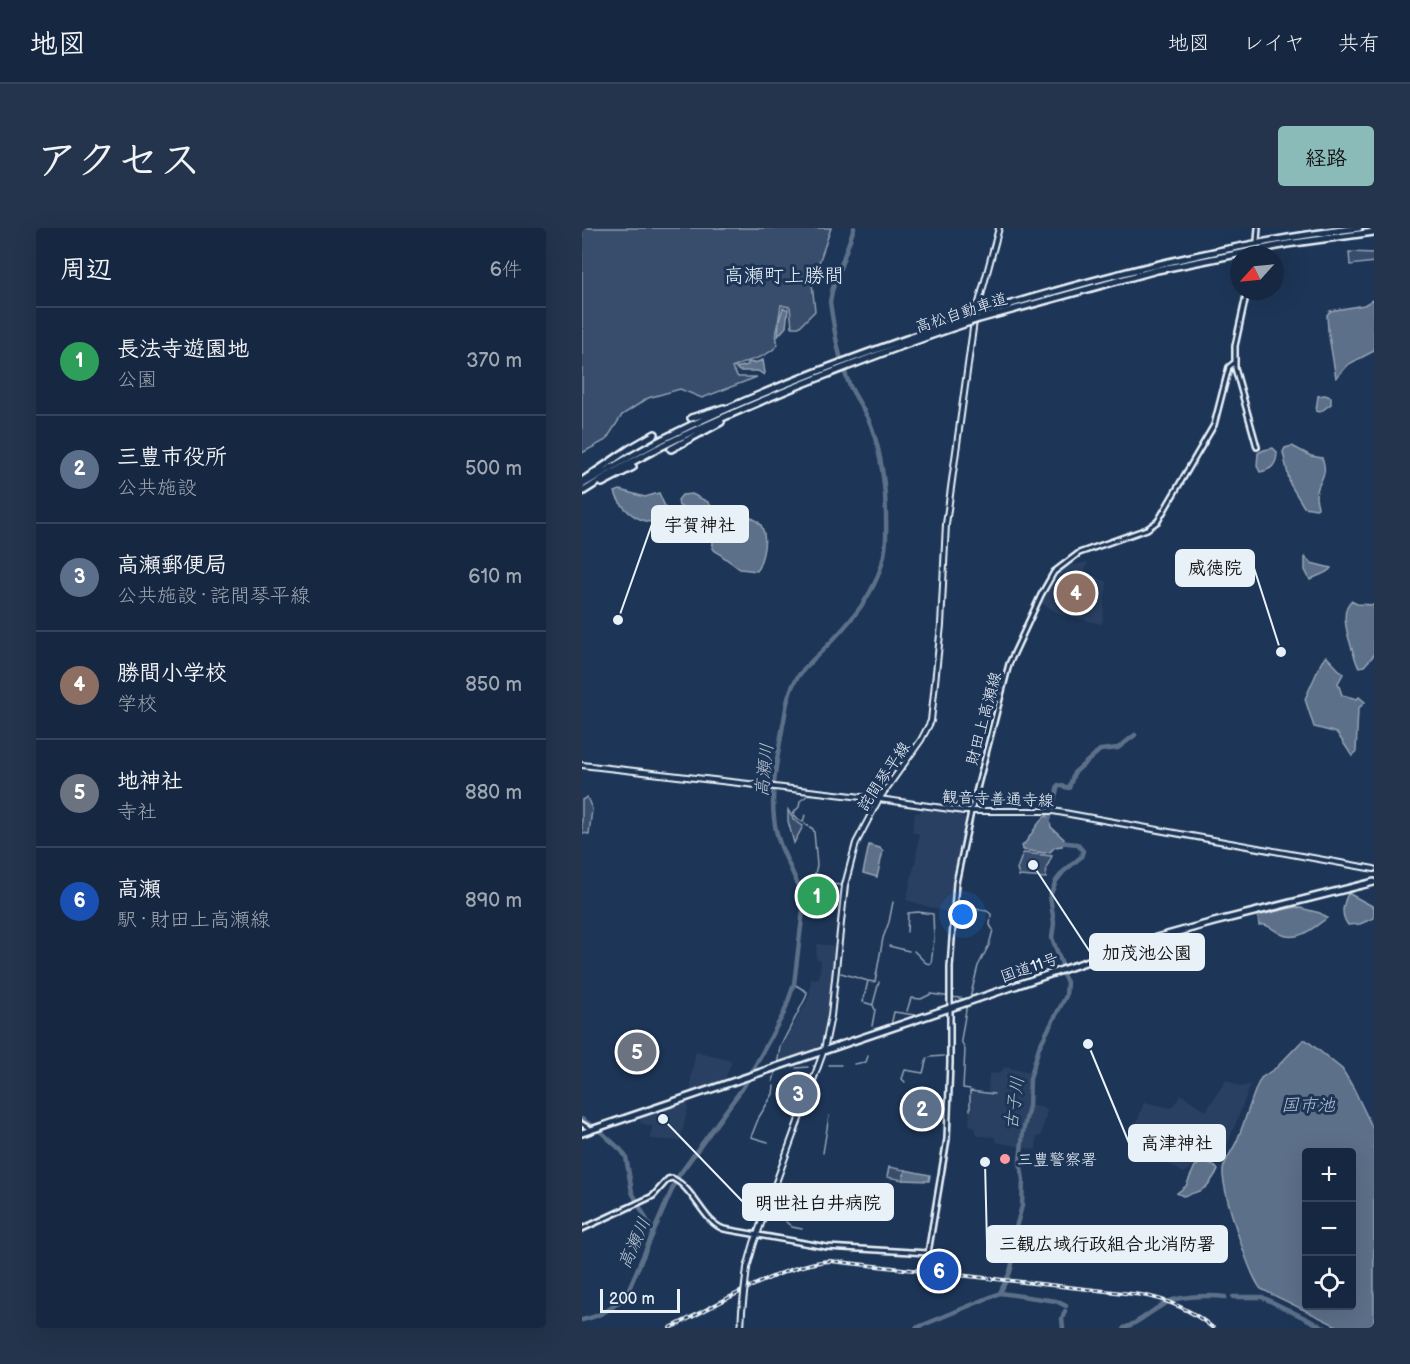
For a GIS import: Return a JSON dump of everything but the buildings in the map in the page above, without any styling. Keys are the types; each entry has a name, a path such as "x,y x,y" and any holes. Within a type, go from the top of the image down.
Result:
{"highway":[{"name":"高松自動車道","path":"582,483 664,438 743,403 978,316 1046,294 1155,265 1285,239 1359,228"},
{"name":"高松自動車道","path":"978,316 1169,267 1287,244 1374,232"},
{"name":"高松自動車道","path":"582,493 624,466 667,443 835,369"},
{"path":"671,449 768,398"},
{"path":"691,418 743,403"},
{"path":"582,483 629,449 655,434"},
{"path":"582,493 633,467"},
{"name":"国道11号","path":"591,1130 1191,928 1374,882"},
{"path":"582,1132 591,1130"}],"main road":[{"name":"詫間琴平線","path":"741,1328 747,1268 824,1050 831,1016 847,875 856,843 879,799 921,740 931,721 941,625 946,524 952,471 963,411 973,322 999,228"},
{"path":"1257,241 1258,228"},
{"name":"財田上高瀬線","path":"1245,300 1235,346 1234,363 1257,447"},
{"name":"財田上高瀬線","path":"758,1234 827,1247 928,1253 947,1139 954,896 971,812 1009,664 1052,574 1079,553 1147,529 1156,523 1215,425 1229,367 1234,363"},
{"name":"観音寺善通寺線","path":"582,765 764,785 971,812 1052,811 1374,869"},
{"path":"582,1124 591,1130"},
{"path":"582,1229 637,1205 657,1193 668,1179 672,1178 687,1187 712,1221 720,1228 758,1234"}],"shaded area":[{"path":"582,228 831,228 812,283 815,311 799,327 792,327 790,307 781,305 776,336 778,345 762,356 732,368 738,377 757,377 702,398 680,389 648,398 622,415 606,440 582,453"},
{"path":"1349,252 1374,253 1374,262 1350,265"},
{"path":"1088,562 1085,571 1107,582 1102,624 1060,614 1041,603 1060,572 1066,567"},
{"path":"587,797 592,809 589,834 582,833 582,800"},
{"path":"921,807 960,813 966,820 952,890 950,913 906,900 916,859 919,834 912,832 915,813 920,813"},
{"path":"788,810 794,820 803,826 794,843 788,821"},
{"path":"1023,853 1052,856 1046,869 1046,878 1019,876 1017,869"},
{"path":"811,884 824,885 820,900 813,907"},
{"path":"817,944 836,946 829,1015 822,1044 818,1048 779,1062 781,1048 809,997 811,979 819,978 821,960 816,959"},
{"path":"696,1051 732,1061 724,1081 691,1093 691,1077"},
{"path":"1004,1067 1031,1073 1026,1105 1043,1107 1047,1111 1041,1136 1037,1136 1036,1150 996,1142 995,1137 978,1136 974,1126 969,1126 971,1092 988,1094 989,1074 1001,1073"},
{"path":"1226,1080 1241,1087 1251,1084 1226,1148 1215,1163 1206,1159 1194,1164 1184,1173 1159,1158 1142,1153 1136,1149 1139,1145 1130,1142 1144,1102 1172,1108 1181,1094 1206,1111"},
{"path":"690,1099 680,1141 650,1139 652,1126 640,1123 641,1115"},
{"path":"889,1167 905,1170 903,1180 887,1177"}],"water":[{"path":"1374,299 1374,351 1349,364 1336,378 1327,315 1330,311 1364,305"},
{"path":"783,308 788,309 786,327 778,336 779,321"},
{"path":"763,360 764,375 758,371 739,371 736,368 748,365 748,362"},
{"path":"1318,396 1331,397 1331,404 1320,412 1316,411"},
{"path":"1292,446 1311,456 1322,458 1324,474 1317,492 1318,508 1316,509 1304,507 1290,484 1283,452 1285,448"},
{"path":"1273,448 1277,452 1275,463 1268,470 1260,472 1257,466 1258,453"},
{"path":"620,490 645,497 659,493 667,511 667,517 653,522 635,516 617,498 615,492"},
{"path":"692,494 711,506 709,513 696,523 692,511 679,506 678,500 682,495"},
{"path":"734,517 749,517 757,521 764,533 764,549 757,571 740,569 713,549 716,527"},
{"path":"1305,557 1311,563 1331,568 1310,580 1305,570"},
{"path":"1351,601 1357,604 1374,605 1374,655 1364,666 1359,667 1345,622 1347,606"},
{"path":"1326,656 1343,674 1338,683 1342,695 1357,699 1359,697 1365,702 1358,709 1356,752 1352,756 1337,733 1314,727 1305,699"},
{"path":"1047,815 1051,827 1064,839 1062,846 1044,853 1023,850 1022,846 1039,822"},
{"path":"869,845 883,851 877,877 863,873"},
{"path":"1348,893 1374,907 1374,918 1360,924 1348,925 1343,909"},
{"path":"1296,907 1320,913 1327,918 1298,936 1282,935 1266,926 1259,925 1260,915"},
{"name":"国市池","path":"1303,1040 1306,1040 1342,1069 1374,1131 1374,1328 1341,1328 1304,1310 1356,1310 1356,1148 1302,1148 1302,1309 1261,1289 1256,1281 1243,1251 1231,1213 1223,1171 1261,1078 1277,1067"},
{"path":"1205,1161 1214,1165 1218,1170 1208,1185 1200,1191 1183,1196 1177,1193 1186,1186 1195,1166"},
{"path":"905,1170 930,1175 929,1181 903,1180"}],"waterway":[{"name":"高瀬川","path":"582,1320 608,1310 628,1291 677,1178 744,1086 784,1013 794,984 803,910 802,900 778,838 773,810 776,767 786,705 799,676 845,627 865,601 880,572 886,539 884,484 877,444 868,419 846,376 837,345 830,302 854,228"},
{"name":"古子川","path":"1048,824 1058,785 1069,788 1074,773 1100,750 1118,748 1135,735"},
{"path":"805,815 803,822 793,813 799,807 800,801 808,795"},
{"path":"805,824 814,832 817,865 813,883 843,885"},
{"name":"古子川","path":"1058,842 1077,844 1083,851 1081,857 1056,881 1050,896 1054,923 1052,938 1063,967"},
{"path":"798,883 808,882"},
{"path":"868,981 875,982 883,938 893,902"},
{"path":"970,998 978,966 989,945 993,930 990,925 991,914 975,909"},
{"path":"907,932 908,913 933,914 934,940 931,964 926,963 914,951"},
{"path":"889,946 909,951"},
{"path":"841,973 868,981 863,1002 873,1005 875,1010 872,1026"},
{"name":"古子川","path":"916,1328 1000,1293 1010,1272 1015,1251 1015,1231 1022,1206 1023,1180 1020,1161 1029,1106 1030,1079 1039,1047 1066,996 1067,982 1063,975"},
{"path":"873,1004 879,982"},
{"path":"777,1065 780,1047 806,997 807,992 794,984"},
{"path":"907,1011 911,998 921,999 931,994 966,999"},
{"path":"967,1004 961,1040 965,1050 963,1088 970,1089"},
{"path":"891,1025 894,1012 915,1015"},
{"path":"854,1064 866,1062 868,1056"},
{"path":"930,1057 944,1056"},
{"path":"905,1082 902,1079 905,1070 923,1073 927,1058"},
{"path":"829,1065 841,1065"},
{"path":"796,1068 808,1067"},
{"path":"773,1081 776,1070"},
{"path":"768,1142 751,1137 759,1117 773,1094 774,1086"},
{"path":"970,1110 970,1091 994,1094"},
{"path":"823,1153 829,1116"},
{"path":"582,1119 592,1126"},
{"path":"600,1131 626,1157 632,1192 653,1232"},
{"path":"786,1222 792,1227 802,1229"},
{"path":"1000,1293 1056,1301 1066,1306"},
{"path":"1124,1328 1173,1300 1199,1296 1225,1297"},
{"path":"1233,1297 1262,1297 1325,1328"},
{"path":"1063,1328 1062,1319 1065,1311"}],"railway":[{"path":"670,1328 770,1278 811,1264 830,1261 1142,1295 1180,1307 1213,1328"}],"place":[{"name":"勝間小学校","path":"1076,593"},
{"name":"宇賀神社","path":"618,620"},
{"name":"威徳院","path":"1281,652"},
{"name":"加茂池公園","path":"1033,865"},
{"name":"長法寺遊園地","path":"817,896"},
{"name":"高津神社","path":"1088,1044"},
{"name":"地神社","path":"637,1052"},
{"name":"高瀬郵便局","path":"798,1094"},
{"name":"三豊市役所","path":"922,1109"},
{"name":"明世社白井病院","path":"663,1119"},
{"name":"三豊警察署","path":"1005,1159"},
{"name":"三観広域行政組合北消防署","path":"985,1162"},
{"name":"高瀬","path":"939,1271"}],"district":[{"name":"高瀬町上勝間","path":"784,275"}]}
